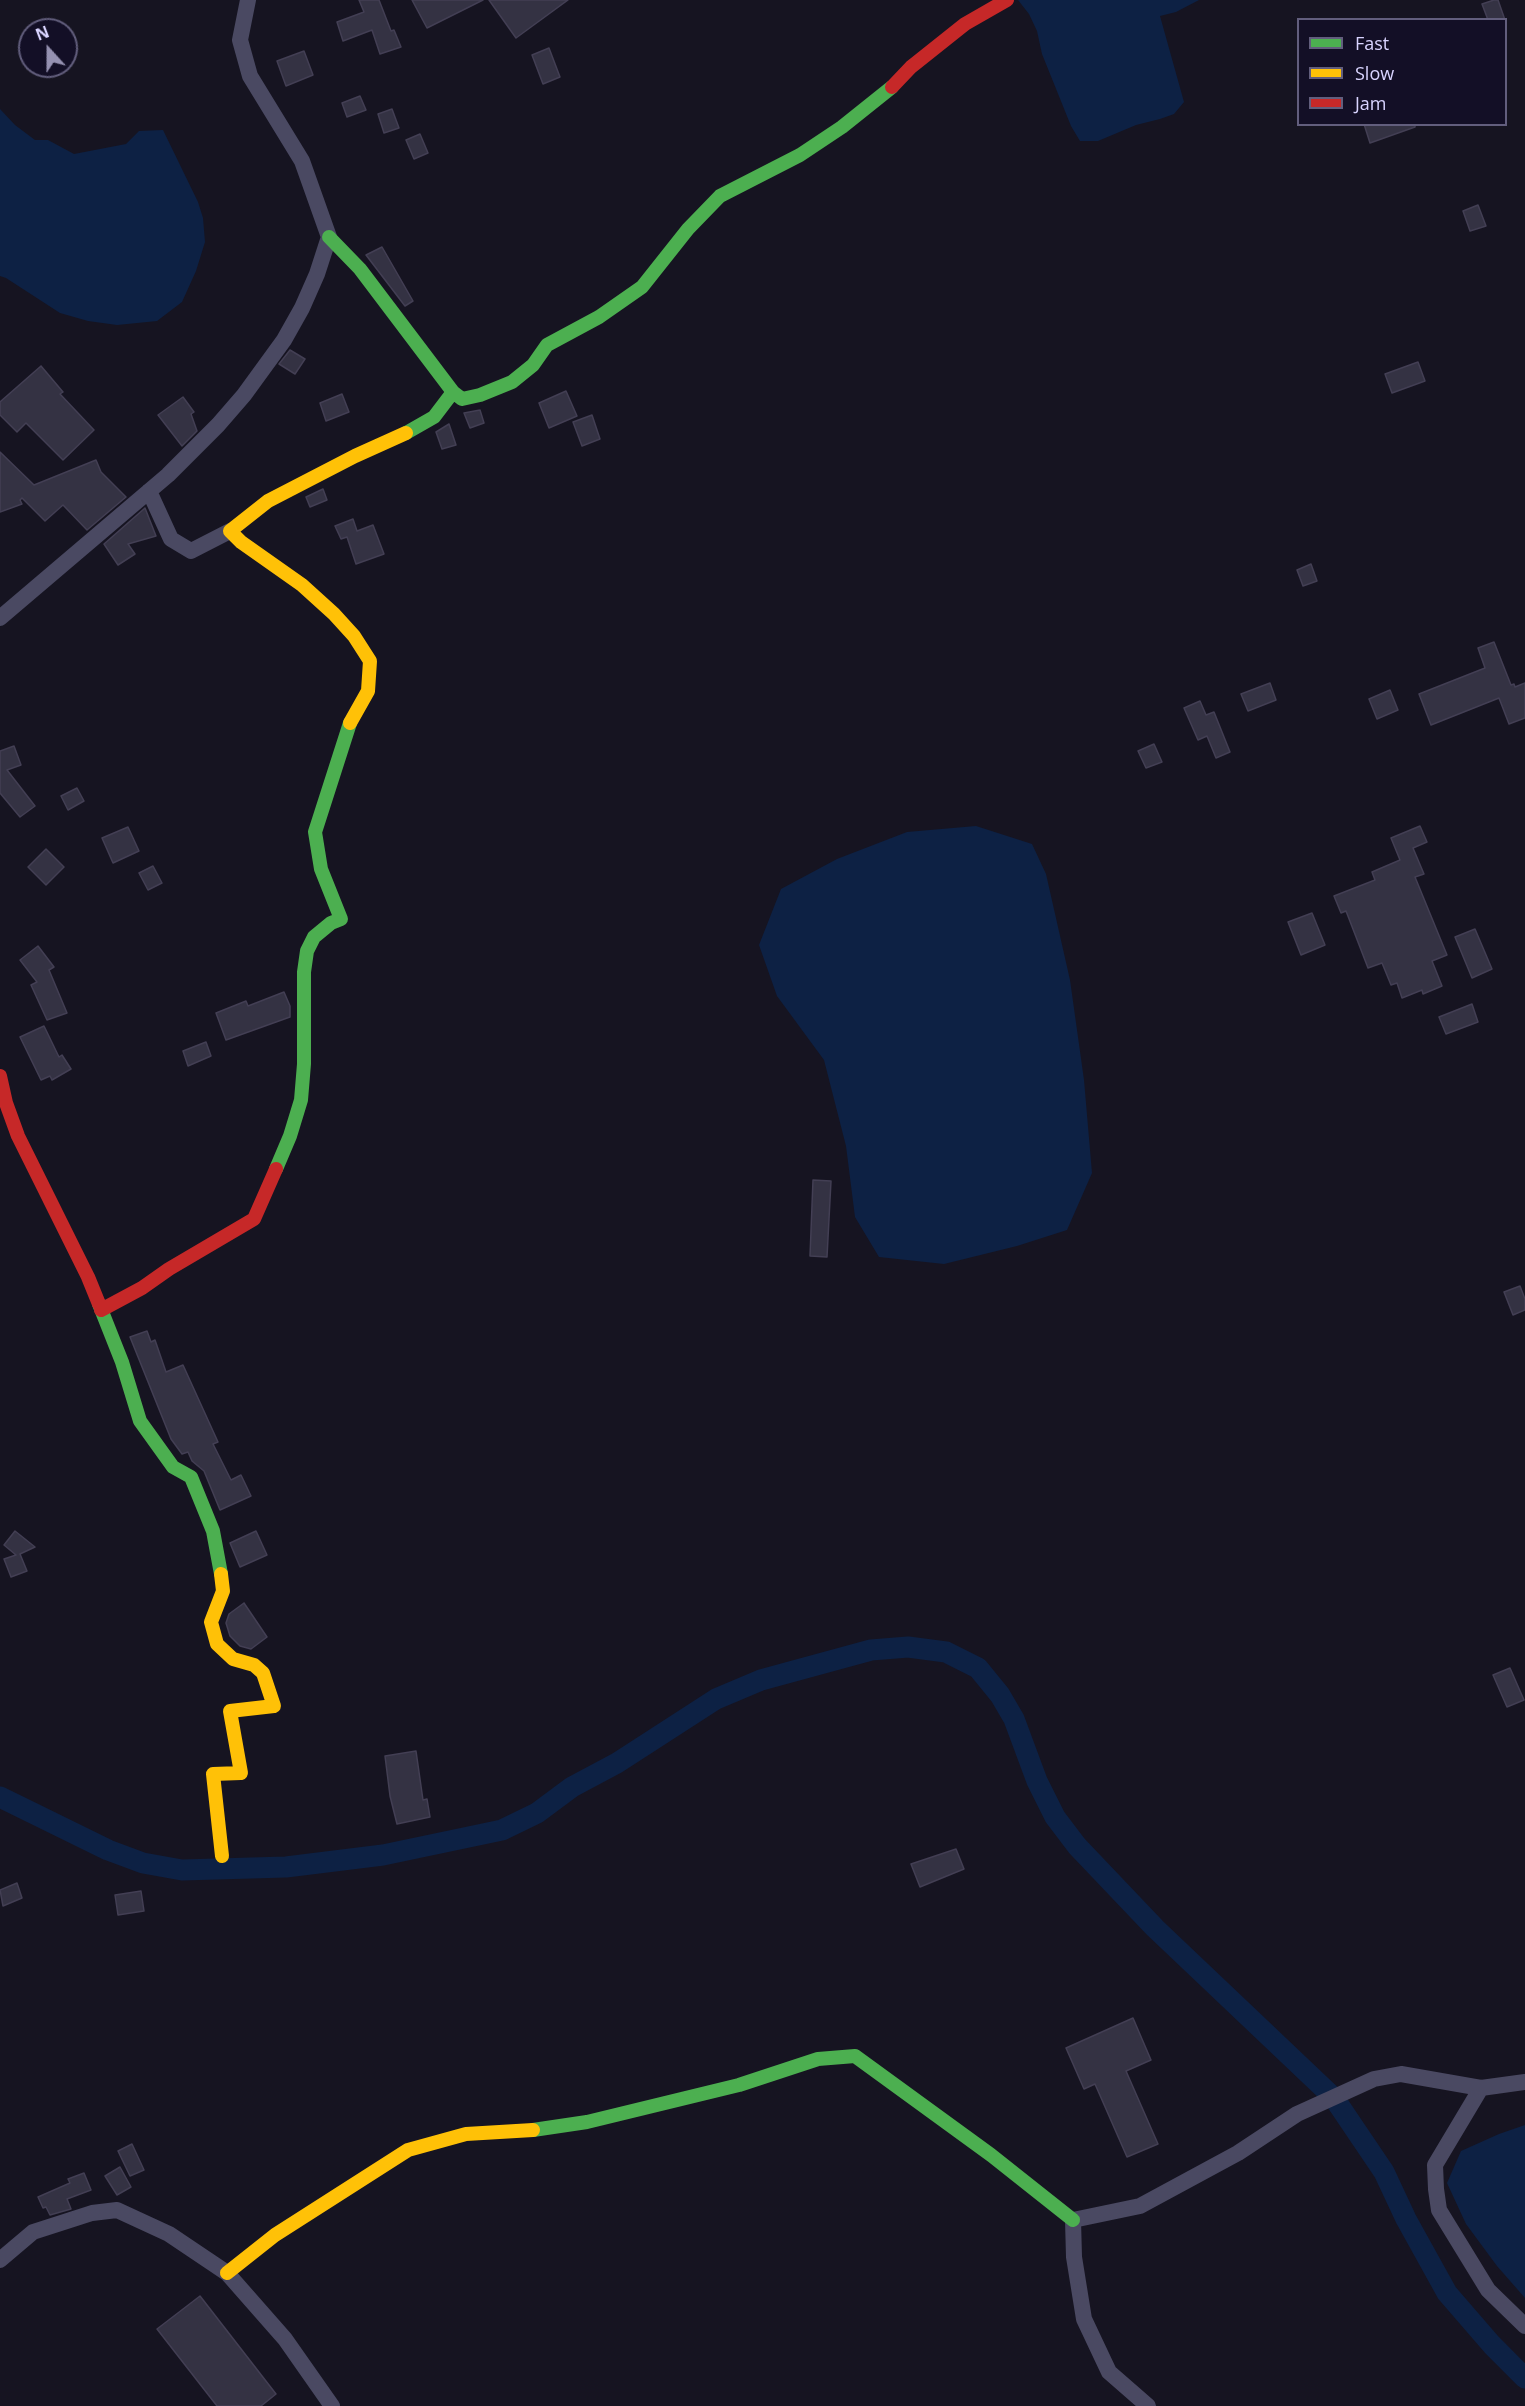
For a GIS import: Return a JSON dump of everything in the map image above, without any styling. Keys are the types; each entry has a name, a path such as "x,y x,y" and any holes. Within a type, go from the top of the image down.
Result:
{"street":[{"path":"248,0 240,40 250,76 302,161 329,237 360,269 453,392 462,399 480,395 512,382 533,365 547,345 599,317 642,287 688,230 720,196 800,154 842,127 899,81 911,67 966,24 1007,0"},
{"path":"0,618 149,491 218,425 244,395 285,340 317,274 329,237"},
{"path":"149,491 171,538 191,551 230,531 268,501 355,456 403,435 434,417 453,392"},
{"path":"101,1310 142,1288 169,1269 254,1219 290,1136 301,1100 304,1064 304,972 307,951 314,937 331,923 341,920 321,869 315,832 346,729 368,690 370,661 354,636 334,614 302,585 241,542 230,531"},
{"path":"0,1076 6,1103 18,1136 88,1277 122,1362 140,1421 173,1467 191,1477 213,1531 220,1562 223,1591 211,1622 217,1644 233,1659 254,1665 263,1673 274,1706 230,1711 241,1773 213,1774 222,1856"},
{"path":"227,2273 275,2235 408,2150 466,2134 525,2132 587,2122 738,2085 818,2059 855,2056 991,2155 1073,2220"},
{"path":"1073,2220 1140,2206 1238,2153 1297,2114 1374,2079 1401,2074 1481,2088 1525,2082"},
{"path":"1481,2088 1435,2165 1439,2210 1488,2290 1525,2326"},
{"path":"0,2260 33,2232 92,2213 117,2210 169,2234 227,2273 285,2338 332,2406"},
{"path":"1073,2220 1074,2257 1084,2319 1109,2372 1148,2406"}],"water":[{"path":"1018,0 1199,0 1176,12 1160,16 1184,102 1174,114 1136,125 1098,141 1080,141 1071,126 1042,54 1037,31 1029,14"},
{"path":"0,109 15,125 35,140 48,140 74,154 126,144 139,131 163,130 198,202 203,218 205,242 196,271 182,302 157,321 117,325 88,321 60,313 0,276"},
{"path":"976,826 1032,844 1046,874 1070,980 1084,1080 1092,1173 1067,1230 1017,1246 944,1264 879,1257 855,1217 846,1146 824,1060 777,996 759,945 781,889 837,859 907,832"},
{"path":"1525,2125 1525,2298 1497,2266 1466,2224 1447,2183 1461,2151"}],"building":[{"path":"359,0 379,0 391,31 394,30 401,47 380,54 372,30 343,41 337,22 364,12"},
{"path":"412,0 483,0 427,28"},
{"path":"489,0 568,0 516,38"},
{"path":"1498,0 1504,18 1487,18 1482,4"},
{"path":"549,48 560,77 543,84 532,55"},
{"path":"304,51 313,75 286,86 277,61"},
{"path":"360,96 366,110 347,117 342,103"},
{"path":"392,109 399,128 384,133 378,114"},
{"path":"1365,126 1415,126 1415,127 1370,143"},
{"path":"420,134 428,153 414,159 406,140"},
{"path":"1478,205 1486,226 1470,231 1463,211"},
{"path":"382,247 413,301 405,306 366,255"},
{"path":"290,350 305,359 295,374 279,364"},
{"path":"1418,362 1425,381 1392,393 1385,374"},
{"path":"41,366 63,392 60,394 94,430 63,460 26,423 17,432 0,415 0,402"},
{"path":"566,391 577,416 549,428 539,403"},
{"path":"342,394 349,412 326,421 320,403"},
{"path":"183,397 194,412 191,414 197,431 182,446 158,415"},
{"path":"480,410 484,423 470,428 464,413"},
{"path":"592,415 600,439 582,446 573,422"},
{"path":"449,424 456,445 442,449 436,432"},
{"path":"0,452 34,485 96,460 101,472 126,497 87,530 63,505 45,521 22,498 20,500 22,504 0,512"},
{"path":"323,489 327,500 310,507 306,497"},
{"path":"145,508 156,536 128,544 135,554 118,565 104,544"},
{"path":"353,519 357,531 373,525 384,554 356,564 347,537 341,539 335,526"},
{"path":"1311,564 1317,581 1303,586 1297,570"},
{"path":"1494,642 1511,685 1514,684 1515,687 1525,683 1525,718 1509,724 1499,698 1431,725 1419,694 1485,668 1478,648"},
{"path":"1270,683 1276,700 1248,711 1241,694"},
{"path":"1390,690 1398,710 1377,719 1369,699"},
{"path":"1200,701 1206,715 1214,712 1230,752 1216,758 1207,736 1198,740 1184,708"},
{"path":"1154,744 1162,762 1146,768 1138,751"},
{"path":"14,746 21,765 7,770 35,806 20,817 0,793 0,751"},
{"path":"77,788 84,801 68,810 61,796"},
{"path":"1420,826 1427,842 1413,848 1424,874 1415,877 1447,955 1432,961 1442,986 1423,994 1422,990 1402,998 1397,983 1391,985 1382,963 1368,968 1346,911 1341,913 1334,896 1375,880 1372,872 1400,860 1391,838"},
{"path":"128,827 139,851 113,863 102,838"},
{"path":"46,849 64,867 46,885 28,867"},
{"path":"153,866 162,883 148,890 139,873"},
{"path":"1312,913 1325,945 1301,955 1288,922"},
{"path":"1475,929 1492,969 1472,978 1455,937"},
{"path":"38,946 54,967 49,970 67,1013 47,1020 31,985 37,982 20,960"},
{"path":"284,992 290,1006 290,1017 226,1040 216,1013 246,1001 248,1006"},
{"path":"1472,1004 1478,1022 1446,1034 1439,1017"},
{"path":"44,1026 59,1057 62,1055 71,1069 52,1080 50,1076 41,1080 20,1037"},
{"path":"206,1042 211,1056 188,1066 183,1051"},
{"path":"813,1180 831,1181 827,1257 810,1256"},
{"path":"1520,1286 1525,1299 1525,1310 1513,1315 1504,1292"},
{"path":"147,1331 151,1342 155,1340 166,1372 183,1365 218,1442 213,1444 231,1480 241,1475 251,1496 220,1510 204,1471 192,1461 188,1452 182,1454 171,1439 130,1337"},
{"path":"15,1531 35,1547 20,1554 27,1571 11,1577 4,1559 16,1555 4,1545"},
{"path":"256,1531 267,1555 240,1567 230,1543"},
{"path":"244,1603 267,1637 251,1649 240,1646 230,1636 226,1623 229,1614"},
{"path":"1510,1668 1524,1700 1507,1707 1493,1675"},
{"path":"416,1751 423,1800 427,1799 430,1817 397,1824 390,1796 385,1756"},
{"path":"956,1849 964,1869 920,1887 911,1864"},
{"path":"17,1883 22,1898 3,1906 0,1890"},
{"path":"141,1891 144,1911 118,1915 115,1895"},
{"path":"1133,2018 1151,2060 1126,2071 1158,2144 1127,2157 1095,2084 1084,2089 1066,2048"},
{"path":"132,2144 144,2170 130,2176 118,2151"},
{"path":"120,2167 131,2187 117,2195 105,2176"},
{"path":"84,2173 91,2190 67,2199 71,2209 50,2215 46,2207 43,2208 38,2197 70,2183 68,2179"},
{"path":"200,2296 276,2394 261,2406 217,2406 157,2329"}],"waterway":[{"path":"0,1797 108,1850 143,1863 182,1870 286,1867 383,1855 502,1830 537,1813 572,1787 617,1763 716,1699 761,1680 871,1650 908,1647 946,1652 978,1668 1000,1695 1014,1719 1037,1781 1055,1817 1077,1846 1155,1928 1334,2098 1384,2172 1406,2219 1447,2293 1492,2345 1525,2378"}],"traffic: fast":[{"path":"453,392 462,399 480,395 512,382 533,365 547,345 599,317 642,287 688,229 720,196 800,155 842,127 892,87"},
{"path":"329,237 360,269 453,392 434,417 406,433"},
{"path":"276,1169 290,1136 301,1100 304,1064 304,972 307,951 314,937 331,923 341,919 321,869 315,832 350,723"},
{"path":"99,1304 122,1362 140,1421 173,1467 191,1477 213,1531 221,1574"},
{"path":"533,2130 587,2122 739,2085 818,2059 855,2056 991,2155 1073,2220"}],"traffic: slow":[{"path":"350,723 368,691 370,661 354,636 334,614 302,585 241,542 230,531 268,501 355,456 406,433"},
{"path":"221,1574 223,1591 211,1622 217,1644 233,1659 254,1665 263,1673 274,1706 230,1711 241,1773 213,1774 222,1856"},
{"path":"227,2273 275,2235 408,2150 466,2134 533,2130"}],"traffic: jam":[{"path":"892,87 911,67 965,24 1007,0"},
{"path":"0,1076 6,1103 18,1136 88,1277 99,1304"},
{"path":"101,1310 142,1288 169,1269 254,1219 276,1169"}]}
